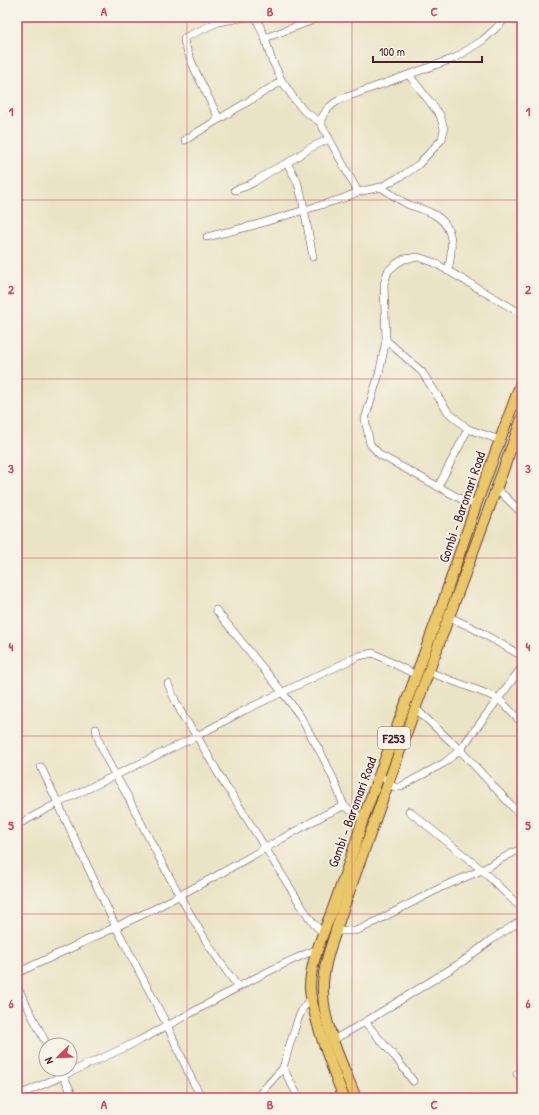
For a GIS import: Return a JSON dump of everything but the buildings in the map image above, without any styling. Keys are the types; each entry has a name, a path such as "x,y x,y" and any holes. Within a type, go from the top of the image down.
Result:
{"main road":[{"name":"Gombi - Baromari Road","path":"356,1098 333,1040 328,1022 323,992 327,959 416,675 500,440 518,404 522,380"},
{"name":"Gombi - Baromari Road","path":"344,1098 323,1042 311,998 311,975 323,933 358,839 363,819 384,779 415,708 522,420"}],"street":[{"path":"219,119 195,70 184,39 186,36 218,22 246,17"},
{"path":"256,17 265,38 271,58 282,81 299,106 320,122 358,192"},
{"path":"265,38 319,17"},
{"path":"320,122 324,113 331,105 341,99 455,58 483,40 507,18"},
{"path":"207,237 255,225 344,198 358,192 381,187 418,165 442,139 444,129 440,115 409,75"},
{"path":"185,140 282,81"},
{"path":"235,190 247,186 310,148 329,139"},
{"path":"287,163 297,181 302,198 313,257"},
{"path":"381,187 407,204 438,217 446,226 451,236 451,257 448,271"},
{"path":"476,505 461,499 380,455 370,444 365,419 379,374 386,340 384,284 388,271 396,264 404,259 418,257 433,262 522,314"},
{"path":"386,340 422,372 448,412 468,429 500,440"},
{"path":"438,487 468,429"},
{"path":"496,488 522,512"},
{"path":"216,610 283,693 312,737 333,778 344,806 363,819"},
{"path":"449,617 472,627 522,656"},
{"path":"17,825 116,774 197,736 245,710 359,656 373,653 416,675"},
{"path":"384,779 394,787 400,786 444,763 460,750 522,667"},
{"path":"429,672 498,698 522,723"},
{"path":"168,684 181,712 197,736 226,787 304,910 314,924 323,933"},
{"path":"415,708 460,750 522,817"},
{"path":"96,728 104,754 116,774 179,895 206,941 238,987"},
{"path":"41,767 116,927 167,1025 192,1080 202,1098"},
{"path":"17,973 150,911 324,815 344,806"},
{"path":"408,811 482,870 522,909"},
{"path":"336,931 355,931 363,928 442,887 482,870 501,858 522,848"},
{"path":"333,1040 462,962 491,940 522,920"},
{"path":"78,1065 136,1042 238,987 295,958 318,949"},
{"path":"17,986 43,1037"},
{"path":"256,1098 283,1068 298,1019 311,998"},
{"path":"365,1022 414,1081"},
{"path":"283,1068 299,1098"},
{"path":"17,1096 52,1077"},
{"path":"64,1077 74,1098"}]}
